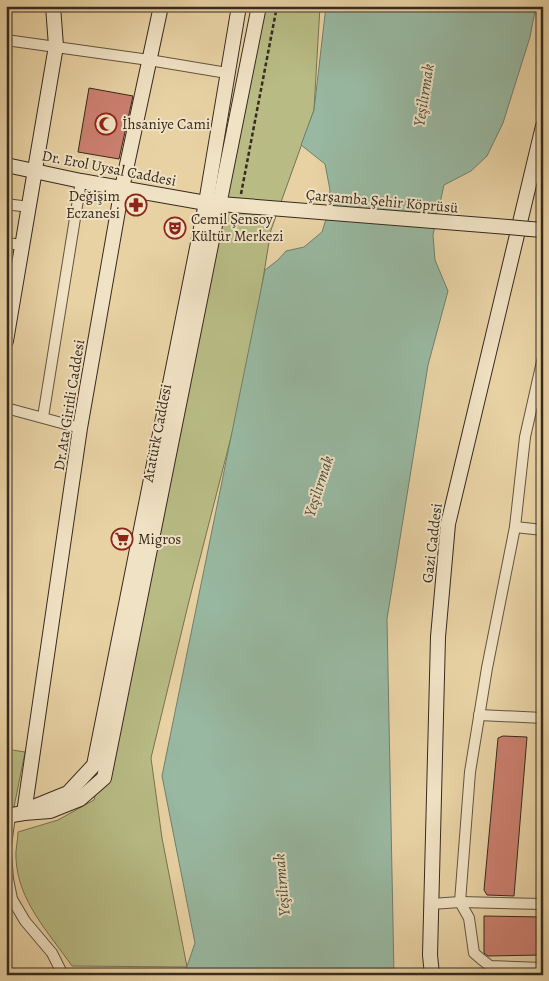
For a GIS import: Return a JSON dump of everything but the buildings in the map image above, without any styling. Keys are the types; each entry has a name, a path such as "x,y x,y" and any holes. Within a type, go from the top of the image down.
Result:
{"street":[{"path":"6,341 10,293 22,245 56,46 53,6"},
{"name":"Dr.Ata Giritli Caddesi","path":"24,812 80,428 122,188 161,6"},
{"name":"Atatürk Caddesi","path":"213,204 227,73 239,6"},
{"name":"Atatürk Caddesi","path":"8,816 24,812 68,793 94,765 213,204 259,6"},
{"path":"6,40 227,73"},
{"name":"Gazi Caddesi","path":"432,975 430,955 438,637 448,524 543,126"},
{"name":"Dr. Erol Uysal Caddesi","path":"6,165 81,181 213,204"},
{"path":"43,417 81,181"},
{"path":"6,204 29,207"},
{"name":"Çarşamba Şehir Köprüsü","path":"213,204 536,229"},
{"path":"6,242 22,245"},
{"path":"543,356 525,437 515,527 487,668 470,772 460,902 469,918 474,952 481,959 490,966 543,968"},
{"path":"6,408 80,428"},
{"path":"515,527 543,530"},
{"path":"480,715 543,718"},
{"path":"6,845 8,816"},
{"path":"6,854 12,899 25,921 52,954 63,975"},
{"path":"431,904 460,902 543,904"}],"path":[{"path":"239,206 277,6"}],"green space":[{"path":"265,6 320,6 314,110 271,230 248,371 151,758 162,838 187,967 72,966 36,916 22,889 16,859 18,832 58,820 94,800 160,514"},
{"path":"6,749 25,752 14,807 6,809"}],"water":[{"name":"Yeşilırmak","path":"326,6 536,6 530,37 503,123 487,156 471,171 444,185 433,235 435,260 448,291 428,365 387,619 394,975 184,975 195,943 162,776 265,270 286,251 304,247 322,232 328,213 330,190 325,164 301,145 314,110"}],"place":[{"name":"İhsaniye Cami","path":"106,124"},
{"name":"Değişim Eczanesi","path":"136,205"},
{"name":"Cemil Şensoy Kültür Merkezi","path":"175,228"},
{"name":"Migros","path":"122,539"}]}
